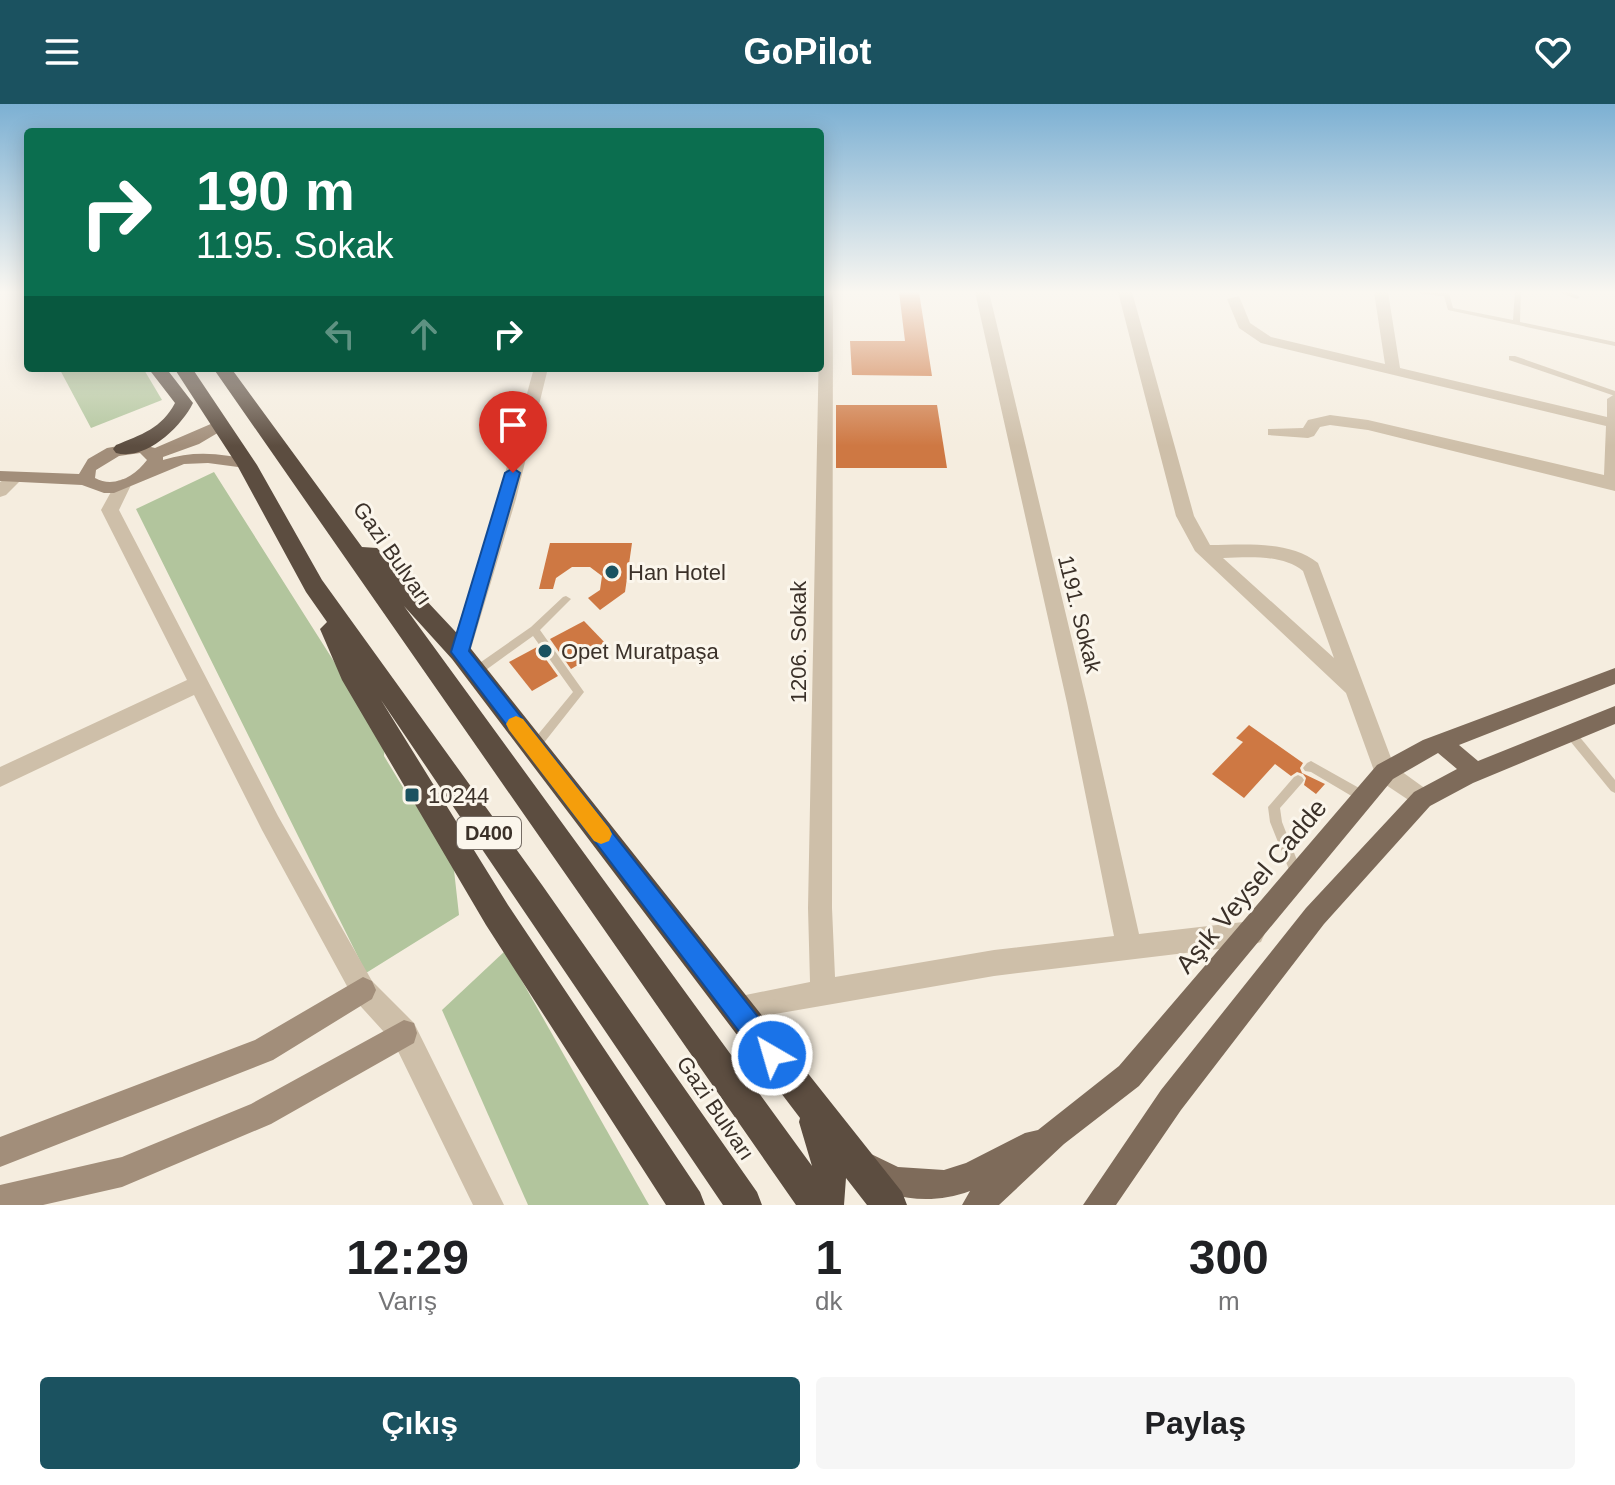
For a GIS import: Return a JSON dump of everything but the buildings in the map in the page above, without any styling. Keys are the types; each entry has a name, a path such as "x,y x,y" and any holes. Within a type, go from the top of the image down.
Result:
{"highway":[{"path":"123,449 161,434 176,422 184,403 160,372"},
{"name":"Gazi Bulvarı","path":"186,372 247,465 314,586 744,1205"},
{"name":"Gazi Bulvarı","path":"225,372 818,1205"},
{"path":"302,481 468,662 889,1205"},
{"path":"314,586 351,673 497,915 686,1201"},
{"path":"808,1101 830,1161 826,1205"}],"main road":[{"name":"Aşık Veysel Cadde","path":"977,1205 1054,1134 1129,1076 1385,772 1441,742 1615,676"},
{"path":"1098,1205 1171,1100 1315,916 1422,799 1475,772 1615,715"},
{"path":"1441,742 1475,772"},
{"path":"847,1151 880,1177 915,1185 954,1182 1054,1134"}],"street":[{"name":"1206. Sokak","path":"823,993 820,892 825,343"},
{"name":"1191. Sokak","path":"994,343 1077,703 1129,948"},
{"path":"1139,343 1185,516 1204,551 1353,687"},
{"path":"1280,343 1613,423"},
{"path":"1389,343 1393,370"},
{"path":"468,662 540,372"},
{"path":"1274,432 1308,433 1314,423 1330,420 1368,425 1614,483 1615,396"},
{"path":"0,491 7,478 51,477 86,480 100,487 123,485 145,474 160,459 220,425"},
{"path":"51,477 123,449 143,448 160,459 218,457 247,465"},
{"path":"86,480 88,468 102,456"},
{"path":"123,485 110,510 270,823 363,990 404,1033 489,1205"},
{"path":"1204,551 1288,555 1305,560 1311,568 1385,772 1422,799"},
{"path":"0,777 199,684"},
{"path":"735,1008 994,963 1252,933"},
{"path":"0,1152 14,1142 263,1050 363,990"},
{"path":"0,1200 122,1172 261,1114 404,1033"}],"lane":[{"path":"1512,358 1615,396"},
{"path":"468,662 534,630 566,599"},
{"path":"534,630 579,692 534,748"},
{"path":"1570,733 1615,788"},
{"path":"1309,768 1311,766 1364,797"},
{"path":"1298,780 1274,807 1276,822 1298,878"}],"green space":[{"path":"61,372 145,372 162,400 91,428"},
{"path":"214,472 385,742 384,756 410,799 425,808 453,861 459,915 366,973 136,509"},
{"path":"505,951 649,1205 528,1205 442,1010"}],"slow traffic":[{"path":"516,724 601,834"}],"place":[{"name":"Han Hotel","path":"612,572"},
{"name":"Opet Muratpaşa","path":"545,651"},
{"name":"10244","path":"412,795"}],"route":[{"path":"513,473 460,652 772,1055"}]}
